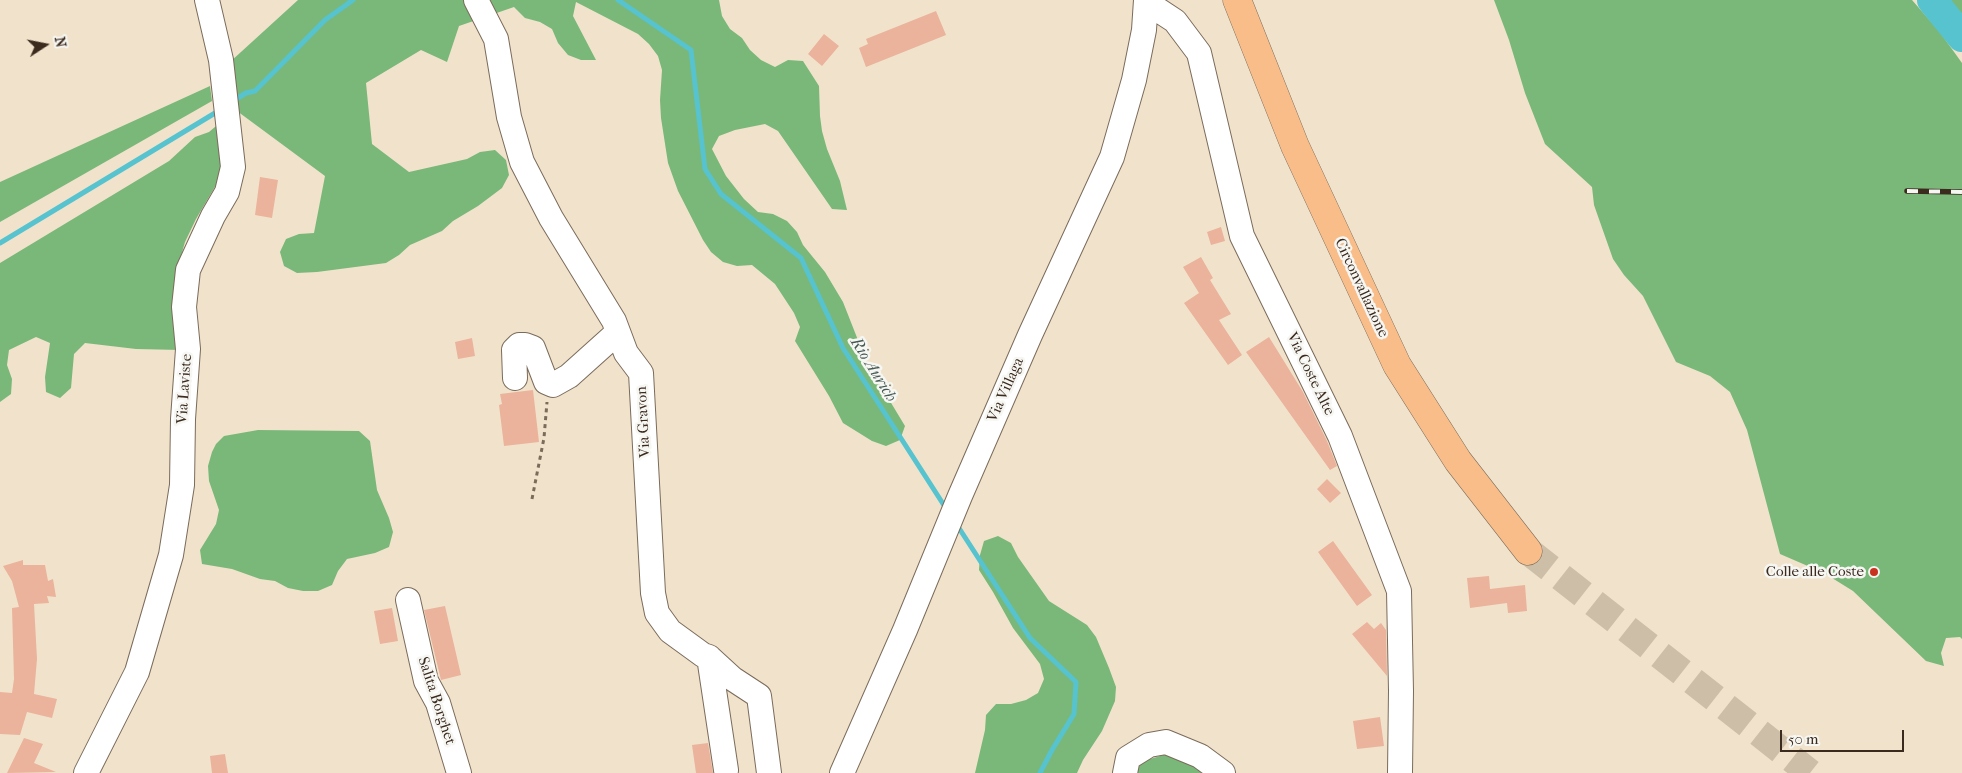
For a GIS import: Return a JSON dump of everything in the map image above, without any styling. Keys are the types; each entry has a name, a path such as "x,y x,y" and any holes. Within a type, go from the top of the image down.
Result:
{"highway":[{"name":"Circonvallazione","path":"1237,0 1296,146 1397,365 1458,461 1528,551"}],"street":[{"name":"Via Laviste","path":"86,773 137,672 170,555 182,485 182,419 188,349 184,308 188,270 213,216 227,192 233,167 221,60 207,0"},
{"name":"Via Gravon","path":"476,0 496,39 509,118 522,162 551,218 614,321 626,354 641,373 653,593 657,613 670,632 703,655 709,657 733,680 759,696 770,773"},
{"name":"Via Villaga","path":"842,773 1030,335 1112,157 1134,80 1144,30 1146,1"},
{"name":"Via Coste Alte","path":"1146,1 1175,21 1199,53 1242,236 1340,436 1399,591 1400,773"},
{"path":"515,378 514,350 519,345 533,348 546,382 553,385 569,376 618,332"},
{"name":"Salita Borghet","path":"408,600 426,681 438,703 459,773"},
{"path":"709,657 726,770"},
{"path":"1125,773 1128,758 1150,745 1166,742 1200,756 1223,773"}],"path":[{"path":"532,499 544,438 547,400 553,385"}],"green space":[{"path":"298,0 719,0 722,16 730,29 742,38 750,50 761,60 775,67 788,60 803,61 819,86 822,131 840,181 847,210 832,209 778,131 765,124 735,130 719,136 712,149 726,176 744,199 758,212 773,214 787,221 797,232 803,245 825,272 843,302 867,363 905,426 900,440 886,446 872,441 843,423 829,396 795,341 800,327 794,313 775,284 752,265 737,266 723,262 711,252 678,191 668,163 661,118 662,70 658,56 638,34 576,2 573,16 596,60 581,60 568,55 558,43 552,29 540,22 525,18 514,7 459,26 447,62 421,50 366,83 372,144 409,172 467,159 480,152 495,150 506,160 509,175 502,188 478,206 453,221 442,231 410,245 386,263 297,273 284,266 280,252 286,239 299,234 314,233 325,176 237,111 230,62"},
{"path":"1494,0 1912,0 1939,31 1962,63 1962,639 1960,637 1946,638 1941,653 1944,666 1926,661 1853,591 1824,573 1780,554 1747,430 1730,392 1710,376 1676,362 1643,296 1624,275 1613,259 1594,205 1592,187 1545,144 1525,93 1509,40"},
{"path":"1927,0 1962,0 1962,29 1937,11"},
{"path":"210,86 212,101 0,222 0,182"},
{"path":"228,116 222,168 216,185 185,242 179,263 181,350 136,349 85,343 74,354 71,388 60,398 46,392 45,377 50,343 36,337 9,350 7,365 12,379 11,394 0,402 0,263 169,161 195,137 209,132"},
{"path":"258,430 359,431 370,441 377,490 393,532 389,547 375,553 347,559 338,571 332,585 318,591 288,588 275,581 260,579 232,569 202,564 200,550 216,524 219,510 209,481 208,466 212,452 216,444 224,436"},
{"path":"998,536 1011,543 1018,557 1049,601 1087,625 1096,637 1116,687 1115,701 1102,731 1077,773 975,773 985,730 986,715 996,704 1011,704 1026,700 1038,693 1044,679 1040,664 1013,628 979,570 980,555 984,541"},
{"path":"1170,753 1206,773 1135,773 1137,763"}],"building":[{"path":"936,11 946,35 866,67 859,48 868,44 866,39"},
{"path":"824,34 839,46 822,66 808,54"},
{"path":"260,177 278,180 272,218 255,215"},
{"path":"1221,227 1225,241 1211,245 1207,232"},
{"path":"1201,257 1213,278 1210,280 1231,314 1219,320 1242,355 1228,365 1184,303 1199,293 1183,267"},
{"path":"1269,337 1303,392 1327,441 1337,466 1330,470 1246,352"},
{"path":"472,338 475,356 458,359 455,342"},
{"path":"533,390 539,442 504,446 499,405 502,404 500,394"},
{"path":"1327,479 1341,493 1330,503 1317,489"},
{"path":"1333,541 1372,595 1357,606 1318,552"},
{"path":"23,560 23,565 45,565 48,581 53,579 56,597 47,596 49,603 34,604 37,659 34,694 57,699 52,718 27,712 20,735 0,734 0,692 12,693 14,679 12,608 19,607 12,581 3,566"},
{"path":"1489,576 1490,589 1525,585 1527,611 1508,613 1507,603 1470,608 1467,578"},
{"path":"445,606 461,675 441,680 424,610"},
{"path":"392,608 398,641 380,644 374,611"},
{"path":"1367,622 1374,629 1381,623 1386,630 1387,676 1352,634"},
{"path":"1380,717 1384,746 1357,749 1353,721"},
{"path":"24,738 43,744 34,763 56,772 7,773"},
{"path":"708,743 713,773 696,773 692,745"},
{"path":"225,754 228,773 212,773 210,756"}],"waterway":[{"path":"233,101 246,93 255,91 325,20 353,0"},
{"name":"Rio Aurich","path":"618,0 691,50 705,169 721,194 801,258 843,348 947,510"},
{"path":"1932,0 1962,37"},
{"path":"0,243 220,110"},
{"name":"Rio Aurich","path":"957,525 1030,638 1076,682 1074,714 1040,773"}],"tunnel":[{"path":"1528,551 1810,773"}],"railway":[{"path":"1907,191 1962,192"}],"place":[{"name":"Colle alle Coste","path":"1874,572"}]}
